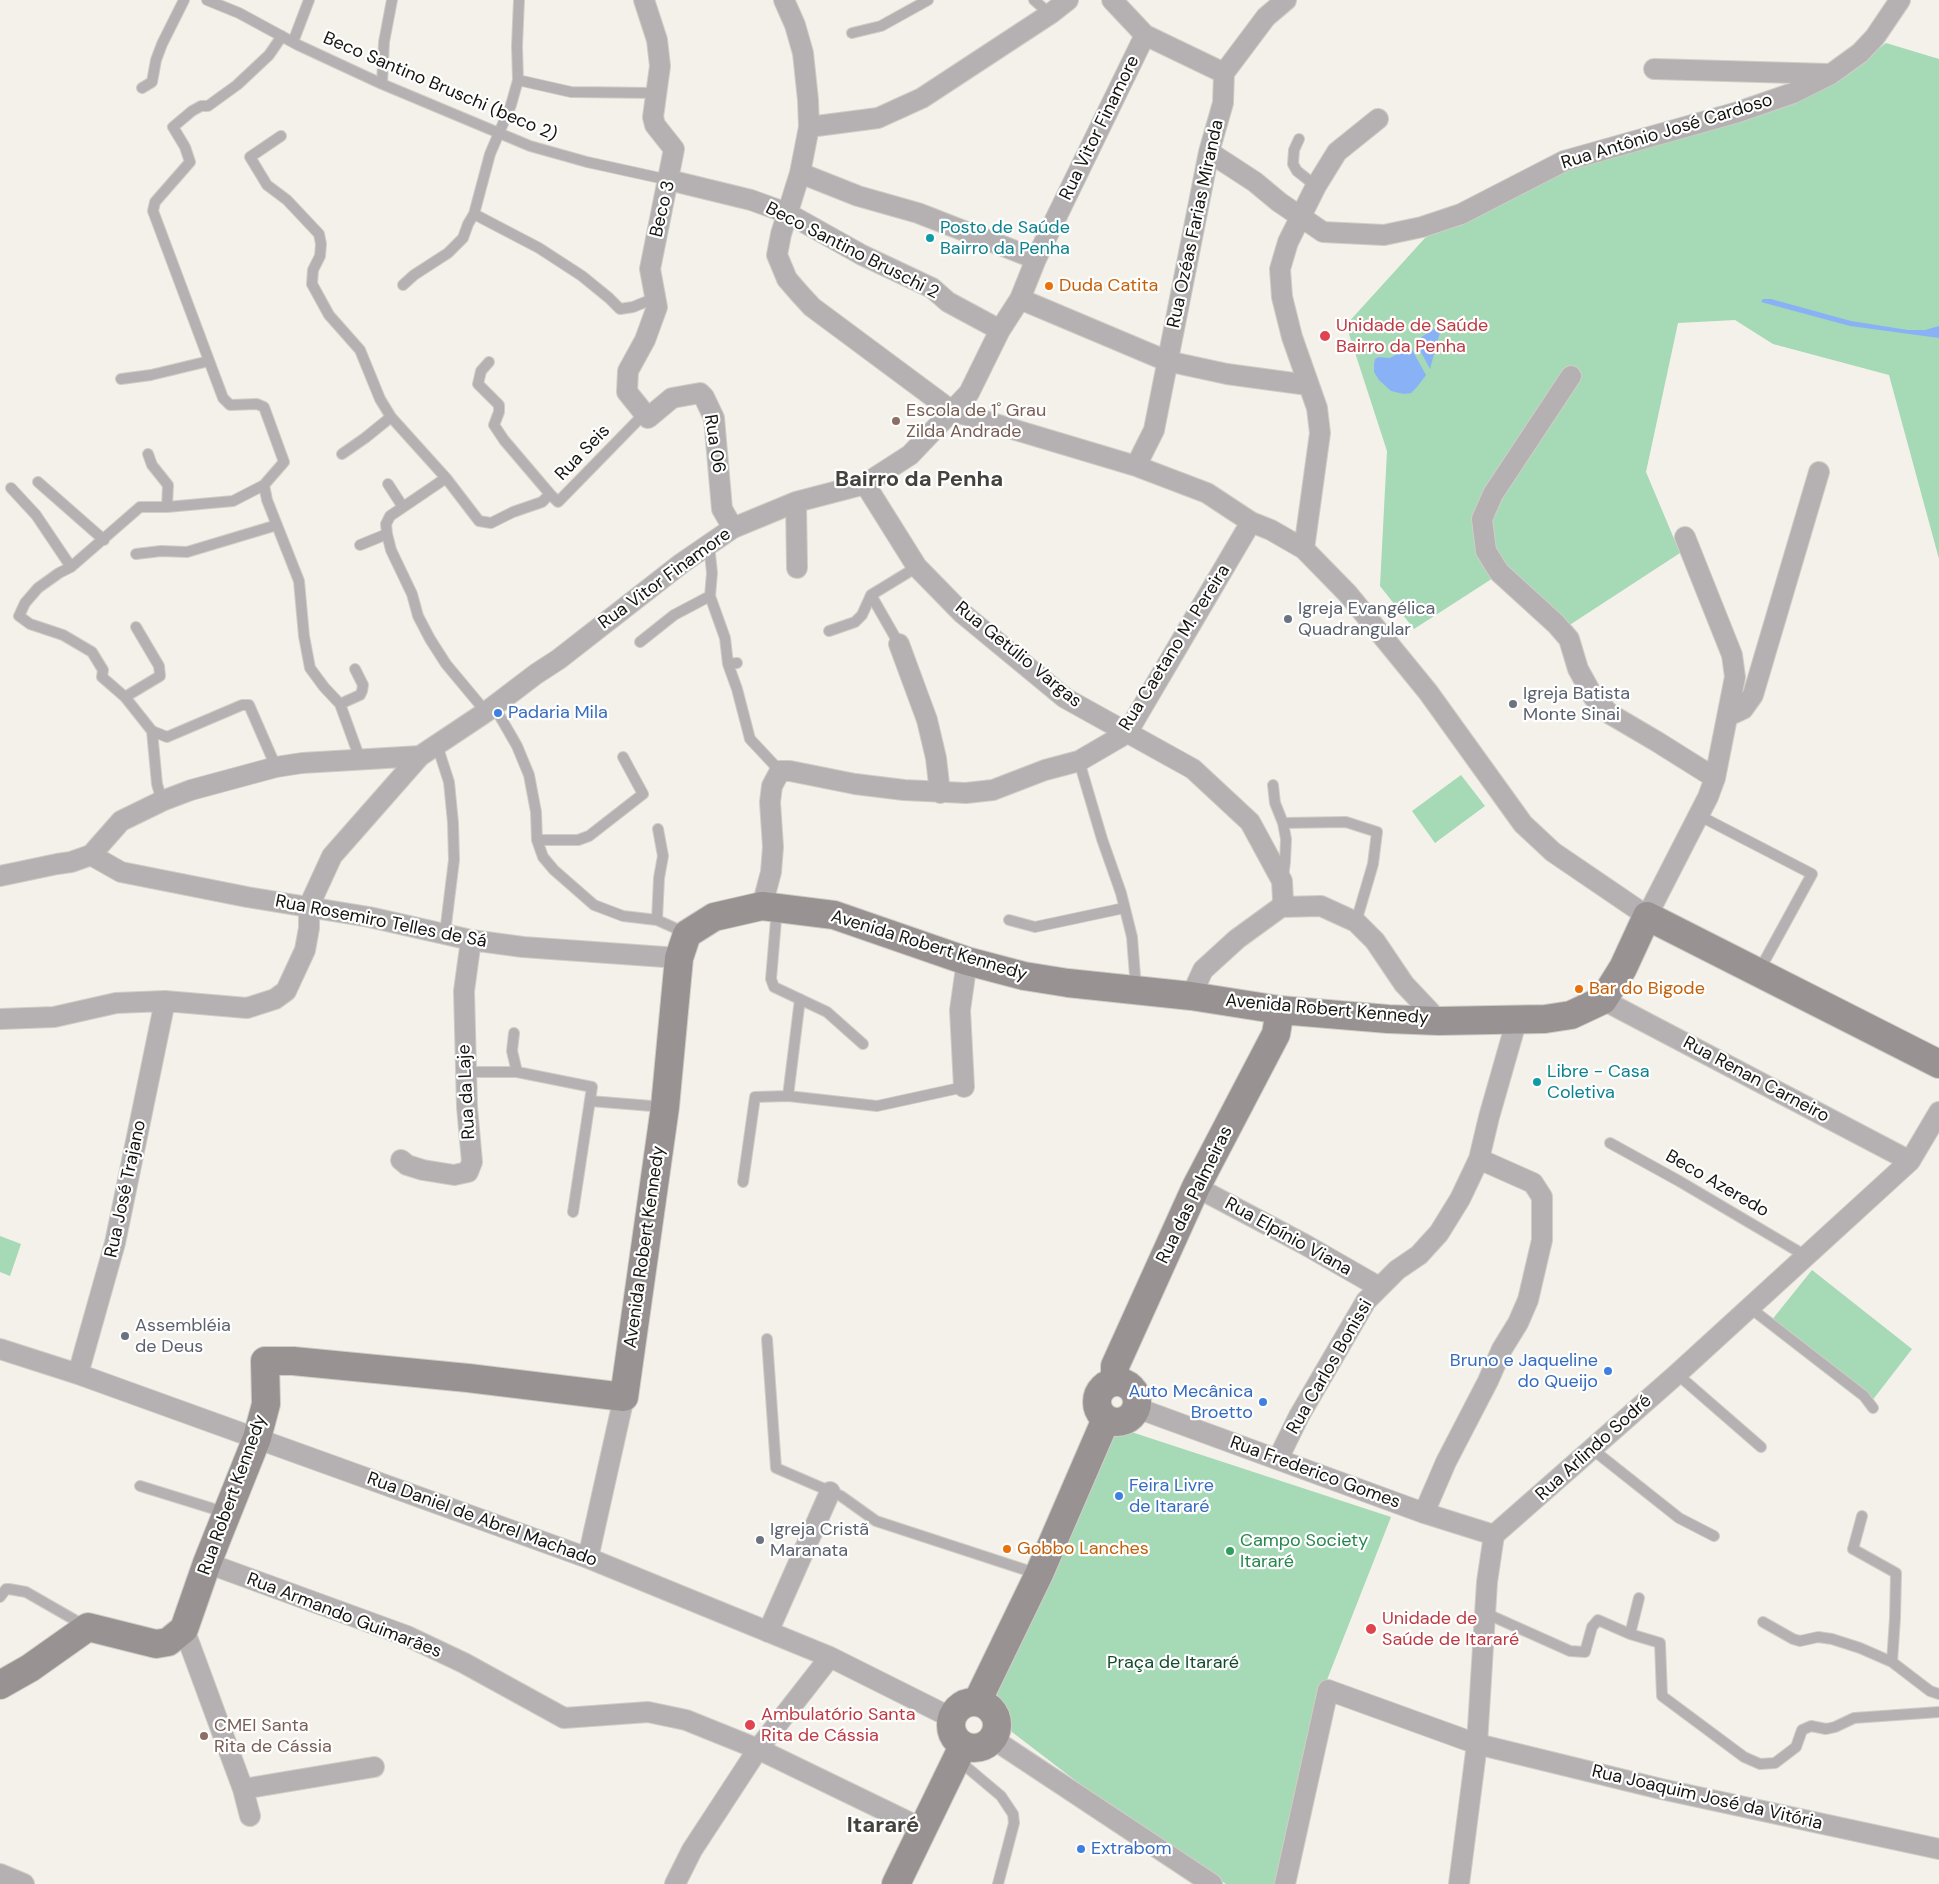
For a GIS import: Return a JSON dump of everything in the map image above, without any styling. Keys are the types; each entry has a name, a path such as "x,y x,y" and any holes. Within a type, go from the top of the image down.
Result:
{"street":[{"name":"Beco 3","path":"644,0 657,40 660,66 653,117 655,126 674,149 670,180 650,269 656,307 645,340 628,371 627,392 645,413"},
{"path":"784,0 795,26 803,53 809,127 800,173 776,255 787,280 812,307 952,411 1136,466 1207,493 1251,522 1271,530 1304,549 1348,594 1428,692 1523,824 1560,857 1647,916 1932,1060"},
{"path":"809,127 878,118 922,98 1050,14 1068,0"},
{"path":"1112,0 1142,41 1224,73 1266,17 1286,0"},
{"name":"Rua Antônio José Cardoso","path":"1208,152 1255,182 1323,232 1384,235 1422,227 1461,214 1564,161 1738,112 1792,93 1831,74 1860,53 1875,37 1900,0"},
{"name":"Rua Vitor Finamore","path":"420,756 490,709 559,659 682,563 733,528 796,502 865,484 910,455 969,393 1000,330 1020,299 1036,259 1142,41"},
{"name":"Rua Antônio José Cardoso","path":"1654,69 1831,74"},
{"name":"Rua Ozéas Farias Miranda","path":"1136,466 1154,430 1208,152 1223,103 1224,73"},
{"path":"1304,549 1320,433 1317,408 1292,337 1282,296 1280,269 1288,242 1316,186 1337,152 1378,119"},
{"path":"800,173 858,196 918,213 1036,259"},
{"name":"Beco Santino Bruschi 2","path":"670,180 751,200 787,213 862,255 932,288 948,302 1000,330"},
{"path":"1020,299 1167,361 1227,374 1308,385"},
{"path":"1571,376 1493,494 1482,519 1486,551 1498,572 1556,624 1569,639 1578,669 1594,698 1610,714 1715,778"},
{"name":"Rua 06","path":"645,413 648,418 672,398 700,393 704,397 714,418 722,509 733,528"},
{"path":"1728,716 1743,709 1753,695 1819,472"},
{"name":"Rua Getúlio Vargas","path":"865,484 918,566 962,614 1066,698 1193,769 1250,822 1282,881 1283,900 1281,907"},
{"path":"796,502 797,568"},
{"name":"Rua Caetano M. Pereira","path":"780,771 806,773 856,784 940,793 966,793 993,790 1044,770 1079,761 1127,733 1251,522"},
{"path":"1603,1000 1623,968 1647,916 1708,797 1715,778 1735,677 1732,655 1685,537"},
{"path":"899,644 927,720 936,758 940,793"},
{"path":"0,876 71,862 90,855 121,821 162,801 191,790 276,767 360,759 420,756"},
{"path":"0,1019 54,1016 116,1004 165,1001 247,1008 275,999 286,991 305,950 309,928 309,906 332,856 420,756"},
{"path":"770,907 773,847 770,802 772,786 780,771"},
{"name":"Rua Rosemiro Telles de Sá","path":"90,855 121,872 247,897 309,906 445,933 471,940 523,947 683,946"},
{"path":"1191,996 1203,970 1236,939 1281,907 1321,906 1356,922 1375,941 1404,984 1440,1021"},
{"name":"Avenida Robert Kennedy","path":"624,1396 665,1107 683,946 714,917 770,907 834,915 967,961 1024,976 1068,983 1191,996 1280,1010 1388,1019 1440,1021 1545,1019 1571,1015 1603,1000"},
{"name":"Rua da Laje","path":"401,1160 407,1165 423,1170 454,1175 468,1172 472,1162 466,1072 464,991 471,940"},
{"path":"964,1087 960,1010 967,961"},
{"name":"Rua Renan Carneiro","path":"1603,1000 1910,1161"},
{"name":"Rua José Trajano","path":"78,1374 115,1243 165,1001"},
{"name":"Rua das Palmeiras","path":"1115,1381 1115,1366 1196,1187 1276,1034 1280,1010"},
{"name":"Rua Carlos Bonissi","path":"1278,1459 1298,1416 1366,1300 1397,1270 1419,1255 1440,1232 1460,1199 1479,1159 1488,1117 1517,1019"},
{"name":"Rua Arlindo Sodré","path":"1494,1536 1677,1374 1910,1161 1939,1112"},
{"path":"1424,1513 1446,1462 1528,1300 1542,1240 1542,1197 1533,1183 1479,1159"},
{"name":"Rua Elpínio Viana","path":"1196,1187 1304,1244 1379,1287"},
{"name":"Rua Daniel de Abrel Machado","path":"0,1350 78,1374 588,1558 830,1657 952,1718"},
{"name":"Rua Robert Kennedy","path":"184,1629 207,1563 257,1438 266,1404 265,1361 293,1361 468,1378 624,1396"},
{"path":"1115,1381 1128,1384 1137,1395 1137,1408 1130,1418 1118,1422 1106,1419 1098,1410 1098,1397 1104,1386 1115,1381"},
{"path":"588,1558 624,1396"},
{"name":"Rua Frederico Gomes","path":"1137,1408 1424,1513 1494,1536"},
{"path":"977,1702 1039,1574 1106,1419"},
{"path":"768,1632 830,1492"},
{"path":"1459,1884 1477,1744 1487,1582 1494,1536"},
{"name":"Rua Armando Guimarães","path":"207,1563 407,1636 464,1663 564,1718 648,1712 686,1720 758,1749 923,1829"},
{"path":"0,1685 30,1668 88,1627 156,1644 168,1642 184,1629 243,1789 250,1816"},
{"path":"675,1884 692,1850 758,1749 830,1657"},
{"name":"Rua Joaquim José da Vitória","path":"1285,1884 1328,1690 1477,1744 1661,1789 1939,1849"},
{"path":"896,1884 960,1752 957,1741 952,1734 952,1718 962,1706 969,1703 977,1702 986,1705 995,1714 998,1727 993,1739 984,1747 970,1748 960,1752"},
{"path":"993,1739 1212,1884"},
{"path":"243,1789 374,1768"},
{"path":"0,1874 24,1884"}],"lane":[{"path":"142,88 152,82 156,60 162,44 184,0"},
{"name":"Beco Santino Bruschi (beco 2)","path":"207,0 239,13 293,42 382,84 530,146 587,162 670,180"},
{"path":"293,42 309,0"},
{"path":"382,84 384,42 392,0"},
{"path":"403,285 414,275 448,254 463,238 474,214 486,167 498,132 511,105 518,80 519,0"},
{"path":"1034,0 1050,14"},
{"path":"852,33 881,26 925,1"},
{"path":"276,767 249,705 242,705 224,712 167,737 152,731 125,697 102,677 103,670 92,652 63,635 30,624 19,616 25,603 38,588 71,567 140,507 167,507 233,501 264,485 284,462 264,407 257,404 230,405 224,398 153,211 155,202 190,162 186,147 173,127 192,111 201,106 208,106 237,85 269,55 282,36"},
{"path":"518,80 571,92 656,93"},
{"name":"Rua Seis","path":"280,136 250,157 267,185 287,200 319,234 321,244 320,256 314,270 312,284 330,315 360,350 380,399 391,417 446,478 479,521 490,523 513,512 542,502 550,494 558,502 645,413"},
{"path":"1299,139 1294,150 1293,164 1297,171 1316,186"},
{"path":"474,214 539,248 582,276 620,309 633,307 655,298"},
{"path":"121,379 151,375 209,361"},
{"path":"488,362 481,371 478,384 499,405 499,412 494,426 550,494"},
{"path":"342,454 391,417"},
{"path":"148,454 152,465 168,485 167,507"},
{"path":"446,478 390,516 386,524 391,550 412,594 418,616 430,640 446,664 490,709 517,746 530,775 536,812 537,840 543,857 554,870 594,905 623,916 658,920 683,946"},
{"path":"38,482 104,540"},
{"path":"388,484 403,507"},
{"path":"264,485 267,500 300,581 304,636 310,668 340,704 360,759"},
{"path":"11,488 36,515 71,567"},
{"path":"136,554 161,551 187,552 277,525"},
{"path":"360,544 387,534"},
{"path":"709,544 712,573 710,596 725,638 750,739 780,771"},
{"path":"829,631 855,622 862,615 871,595 918,566"},
{"path":"871,595 899,644"},
{"path":"640,642 674,615 710,596"},
{"path":"125,697 160,676 159,666 136,627"},
{"path":"340,704 360,695 362,691 363,685 355,669"},
{"path":"152,731 157,784 162,801"},
{"path":"437,745 449,782 454,823 453,869 445,933"},
{"path":"537,840 578,840 589,836 643,794 623,757"},
{"path":"1079,761 1102,839 1121,893 1132,937 1136,990"},
{"path":"1273,785 1275,803 1284,822 1286,839 1282,881"},
{"path":"1698,815 1812,874 1758,973"},
{"path":"1284,822 1346,822 1377,832 1373,864 1356,922"},
{"path":"658,829 663,856 659,878 658,920"},
{"path":"770,907 770,979 774,987 827,1012 863,1044"},
{"path":"1009,920 1035,927 1124,908"},
{"path":"788,1096 800,999"},
{"path":"514,1033 512,1051 516,1072"},
{"path":"466,1072 516,1072 592,1087 573,1212"},
{"path":"743,1182 755,1097 788,1096 877,1106 964,1087"},
{"path":"590,1102 665,1107"},
{"name":"Beco Azeredo","path":"1610,1142 1806,1256"},
{"path":"1749,1307 1864,1396 1873,1408"},
{"path":"767,1339 776,1468 850,1501 876,1521 1039,1574"},
{"path":"1677,1374 1761,1447"},
{"path":"1592,1449 1679,1518 1714,1536"},
{"path":"140,1486 228,1513"},
{"path":"1862,1516 1853,1549 1896,1573 1892,1662"},
{"path":"0,1598 6,1589 26,1592 88,1627"},
{"path":"1630,1634 1639,1598"},
{"path":"1485,1613 1570,1651 1585,1652 1592,1627 1598,1620 1630,1634 1660,1644 1662,1696 1744,1757 1760,1764 1774,1763 1796,1747 1802,1730 1811,1726 1826,1729 1854,1718 1939,1712"},
{"path":"1764,1622 1792,1639 1800,1641 1818,1637 1832,1639 1892,1662 1930,1691 1939,1694"},
{"path":"960,1752 1001,1796 1013,1814 1014,1823 998,1884"}],"green space":[{"path":"1886,43 1939,59 1939,559 1889,375 1773,344 1735,320 1678,323 1646,472 1680,553 1565,628 1504,571 1414,629 1380,586 1387,451 1346,325 1425,238 1563,168 1861,62"},
{"path":"1461,775 1485,806 1435,843 1412,811"},
{"path":"0,1236 21,1244 10,1276 0,1272"},
{"path":"1812,1270 1912,1349 1868,1406 1767,1326"},
{"name":"Praça de Itararé","path":"1110,1425 1391,1517 1321,1695 1277,1884 1226,1884 1127,1820 1012,1732 997,1694"}],"water":[{"path":"1763,299 1771,299 1851,321 1908,330 1925,330 1939,326 1939,338 1850,326 1761,302"},
{"path":"1439,328 1440,332 1430,369 1415,341"},
{"path":"1409,347 1426,375 1411,393 1404,394 1391,391 1379,380 1374,372 1375,359 1379,357 1390,358"}],"place":[{"name":"Posto de Saúde Bairro da Penha","path":"930,238"},
{"name":"Duda Catita","path":"1049,286"},
{"name":"Unidade de Saúde Bairro da Penha","path":"1325,336"},
{"name":"Escola de 1˚ Grau Zilda Andrade","path":"896,421"},
{"name":"Igreja Evangélica Quadrangular","path":"1288,619"},
{"name":"Igreja Batista Monte Sinai","path":"1513,704"},
{"name":"Padaria Mila","path":"498,713"},
{"name":"Bar do Bigode","path":"1579,989"},
{"name":"Libre - Casa Coletiva","path":"1537,1082"},
{"name":"Assembléia de Deus","path":"125,1336"},
{"name":"Bruno e Jaqueline do Queijo","path":"1608,1371"},
{"name":"Auto Mecânica Broetto","path":"1263,1402"},
{"name":"Feira Livre de Itararé","path":"1119,1496"},
{"name":"Igreja Cristã Maranata","path":"760,1540"},
{"name":"Gobbo Lanches","path":"1007,1549"},
{"name":"Campo Society Itararé","path":"1230,1551"},
{"name":"Unidade de Saúde de Itararé","path":"1371,1629"},
{"name":"Ambulatório Santa Rita de Cássia","path":"750,1725"},
{"name":"CMEI Santa Rita de Cássia","path":"204,1736"},
{"name":"Extrabom","path":"1081,1849"}],"district":[{"name":"Bairro da Penha","path":"919,480"},
{"name":"Itararé","path":"883,1826"}]}
